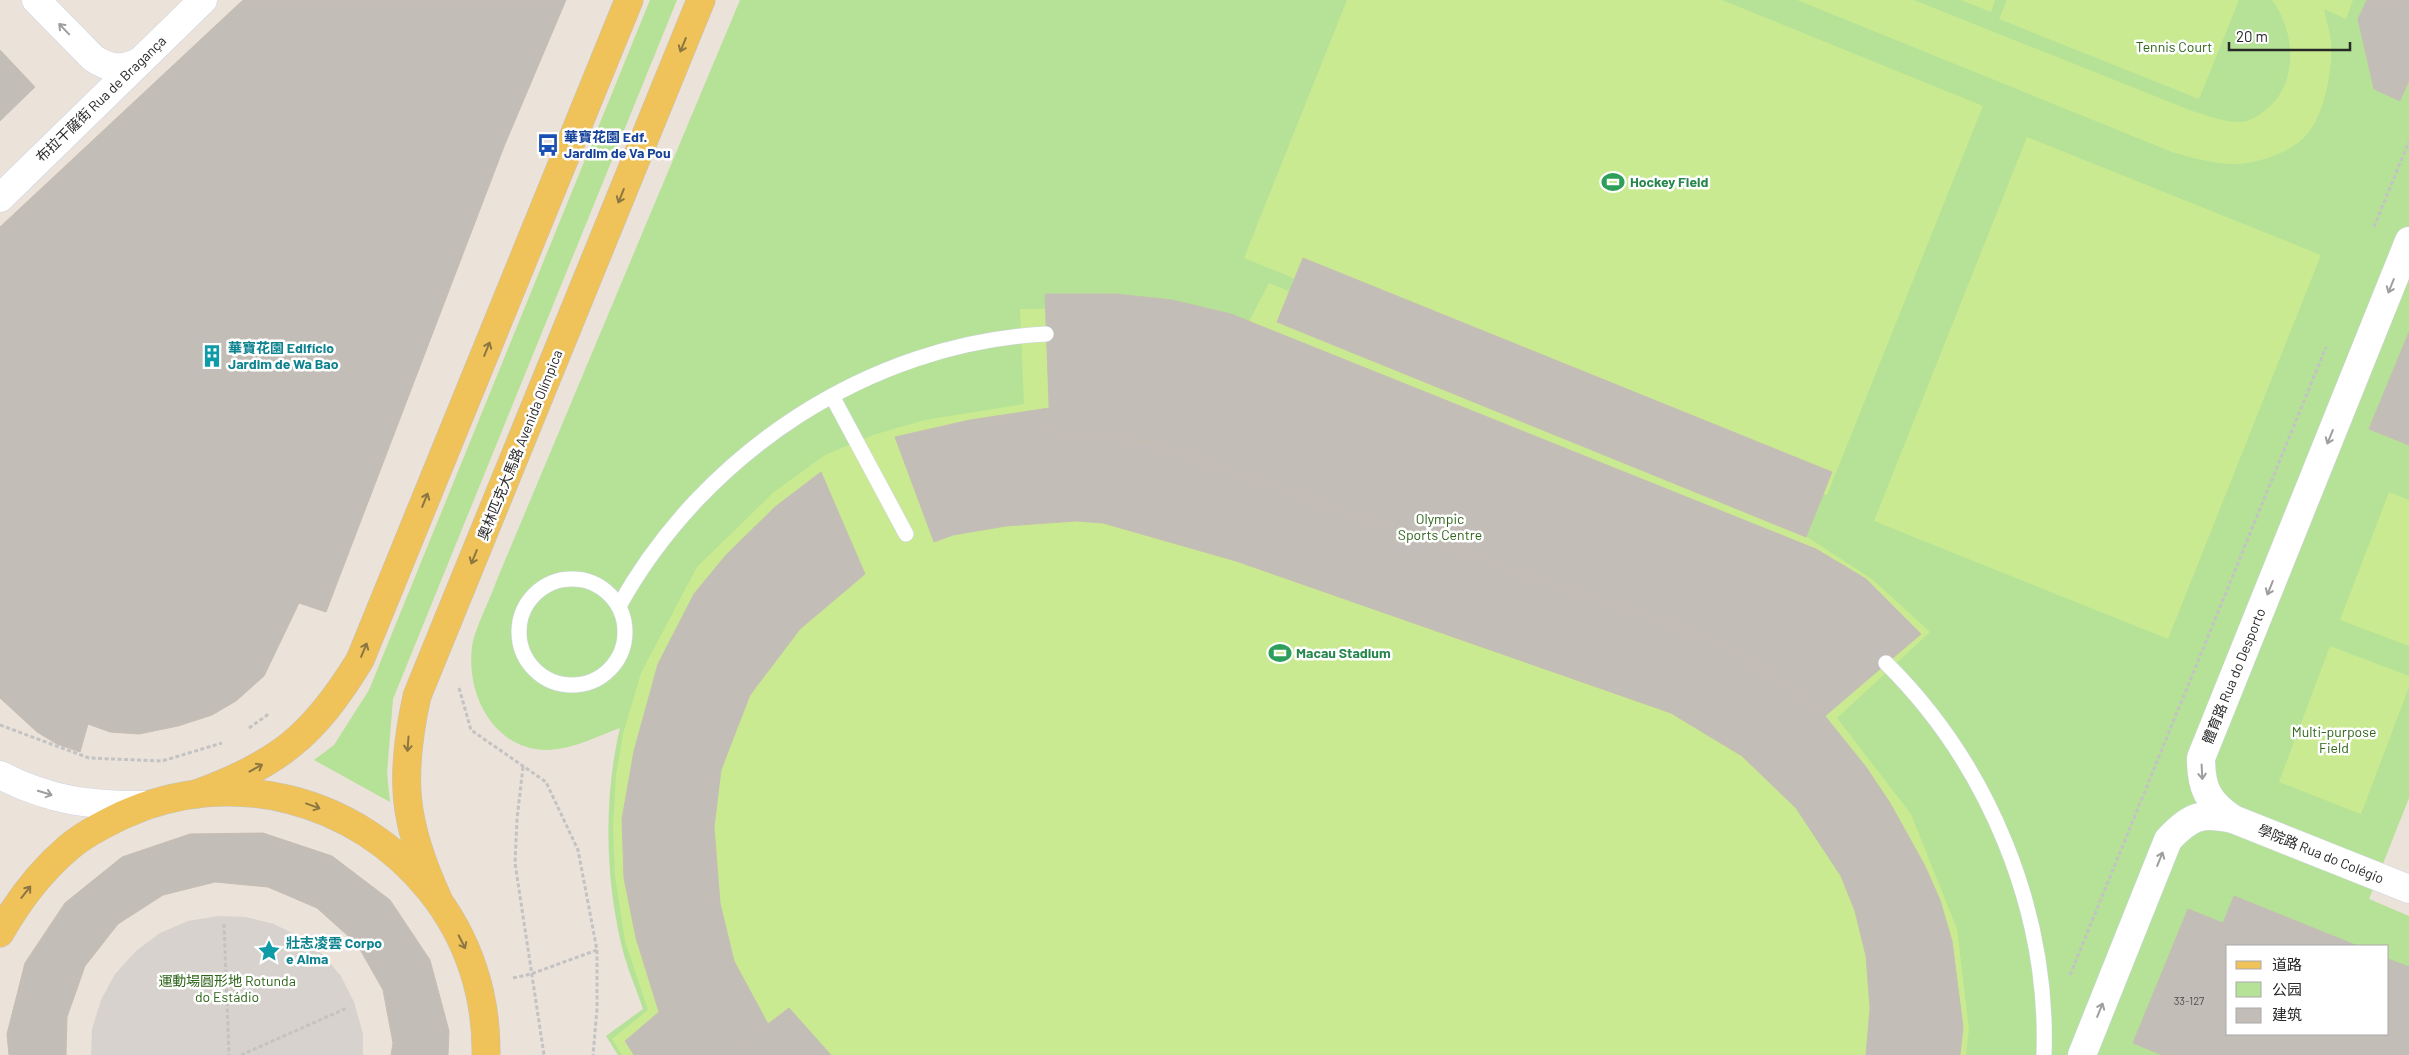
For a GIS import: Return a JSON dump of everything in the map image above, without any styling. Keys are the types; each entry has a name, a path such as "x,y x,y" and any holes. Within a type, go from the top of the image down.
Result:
{"main road":[{"path":"196,794 237,779 275,758 309,730 337,697 360,660 629,0"},
{"name":"奧林匹克大馬路 Avenida Olímpica","path":"438,899 420,861 410,820 407,796 408,737 417,696 701,0"},
{"path":"0,933 14,908 39,875 69,847 104,824 149,805 182,796 224,792 265,794 308,804 348,821 385,844 417,874 438,899 465,947 479,988 488,1047"}],"street":[{"path":"36,0 93,58 103,65 127,68 139,62"},
{"name":"布拉干薩街 Rua de Bragança","path":"0,198 203,0"},
{"path":"93,58 100,70 102,82 101,94 95,105"},
{"name":"體育路 Rua do Desporto","path":"2233,819 2217,809 2206,794 2201,776 2201,758 2409,241"},
{"path":"0,775 24,787 64,799 105,806 149,805"},
{"path":"2082,1055 2168,840 2181,826 2197,817 2213,814 2233,819"},
{"name":"學院路 Rua do Colégio","path":"2233,819 2409,889"}],"lane":[{"path":"618,606 666,534 710,486 759,443 795,418 832,396 892,368 933,354 997,340 1046,334"},
{"path":"832,396 906,534"},
{"path":"569,578 586,580 608,593 618,606 624,624 622,650 607,672 591,682 573,686 547,679 533,668 523,653 518,637 522,612 531,597 552,582 569,578"},
{"path":"1886,663 1913,691 1956,748 1985,798 2012,859 2030,921 2038,964 2043,1008 2044,1055"}],"path":[{"path":"2372,234 2409,142"},
{"path":"2068,980 2327,344"},
{"path":"458,683 471,730 546,782 578,850 597,950 597,1010 593,1055"},
{"path":"248,729 278,707"},
{"path":"0,724 89,758 162,761 225,742"},
{"path":"523,767 517,819 515,863 544,1055"},
{"path":"224,924 229,1055"},
{"path":"510,978 532,974 597,950"},
{"path":"240,1055 347,1008"}],"green space":[{"path":"650,0 677,0 393,699 387,773 390,802 314,760 334,745 369,690"},
{"name":"Olympic Sports Centre","path":"740,0 2409,0 2409,798 2369,899 2409,916 2409,1055 618,1055 606,1036 643,1009 624,955 613,899 610,871 609,812 611,784 620,728 576,745 558,749 529,748 512,741 498,730 487,716 479,700 474,683 471,665 472,647 479,624"},
{"name":"Hockey Field","path":"1347,0 1722,0 1983,106 1827,495 1244,258"},
{"path":"1797,0 1914,0 2192,111 2222,120 2241,122 2255,117 2268,108 2278,97 2285,84 2289,70 2289,40 2280,12 2272,0 2353,0 2346,19 2324,9 2330,34 2331,64 2327,90 2319,114 2308,133 2294,146 2265,159 2228,164 2172,152"},
{"path":"1961,0 1995,0 1991,12"},
{"name":"Tennis Court","path":"2007,0 2239,0 2199,99 1999,19"},
{"path":"2027,137 2321,255 2168,639 1874,521"},
{"name":"Macau Stadium","path":"1269,283 1805,499 1790,526 1872,579 1930,632 1837,718 1911,814 1957,929 1969,1029 1966,1055 622,1055 612,1039 648,1010 625,941 615,876 613,827 616,775 623,734 641,673 697,567 774,492 825,455 873,435 925,420 1024,404 1020,309 1154,309 1244,331"},
{"path":"2389,492 2409,500 2409,646 2340,620"},
{"name":"Multi-purpose Field","path":"2330,646 2409,676 2409,687 2361,814 2279,782"}],"shaded area":[{"name":"運動場圓形地 Rotunda do Estádio","path":"218,916 246,917 274,924 300,937 322,954 341,976 354,1002 363,1034 363,1055 91,1055 92,1029 101,1000 115,974 136,951 160,933 188,921"}],"building":[{"name":"華寶花園 Edifício Jardim de Wa Bao","path":"243,0 566,0 505,144 326,612 299,603 264,676 236,701 212,715 178,726 139,734 110,732 88,724 80,752 57,744 37,732 0,698 0,227"},
{"path":"2367,0 2409,0 2409,80 2400,101 2374,89 2358,19"},
{"path":"0,50 35,87 0,121"},
{"path":"1303,258 1832,472 1806,537 1277,322"},
{"path":"1045,294 1116,294 1172,300 1231,314 1816,549 1866,579 1921,634 1825,716 1791,688 1751,661 1711,639 1148,442 1050,431"},
{"path":"2409,332 2409,445 2369,429"},
{"path":"1049,408 1050,431 1148,442 1711,639 1751,661 1791,688 1825,716 1866,767 1890,803 1925,866 1940,900 1952,941 1963,1027 1960,1055 1866,1055 1870,1008 1866,956 1855,911 1841,876 1796,808 1742,756 1671,713 1236,561 1103,523 1076,521 1006,526 953,535 934,542 895,437 970,420"},
{"path":"821,472 865,574 800,629 750,695 721,770 714,827 720,903 734,961 768,1024 729,1055 634,1055 625,1041 659,1012 636,938 624,878 622,819 634,751 658,664 694,594 726,555 775,507"},
{"path":"263,833 332,856 390,900 430,960 449,1031 448,1055 391,1055 393,1043 383,990 357,944 317,908 268,887 215,882 163,895 118,924 85,966 67,1017 66,1055 9,1055 7,1034 25,963 65,903 122,857 190,834"},
{"path":"2234,896 2356,945 2226,945 2226,1035 2389,1035 2389,959 2409,967 2409,1055 2162,1055 2133,1043 2188,909 2223,923"},
{"path":"789,1008 831,1055 729,1055 768,1024"}],"place":[{"name":"華寶花園 Edf. Jardim de Va Pou","path":"548,145"},
{"name":"Hockey Field","path":"1613,182"},
{"name":"華寶花園 Edifício Jardim de Wa Bao","path":"212,356"},
{"name":"Macau Stadium","path":"1280,653"},
{"name":"壯志凌雲 Corpo e Alma","path":"269,951"}]}
